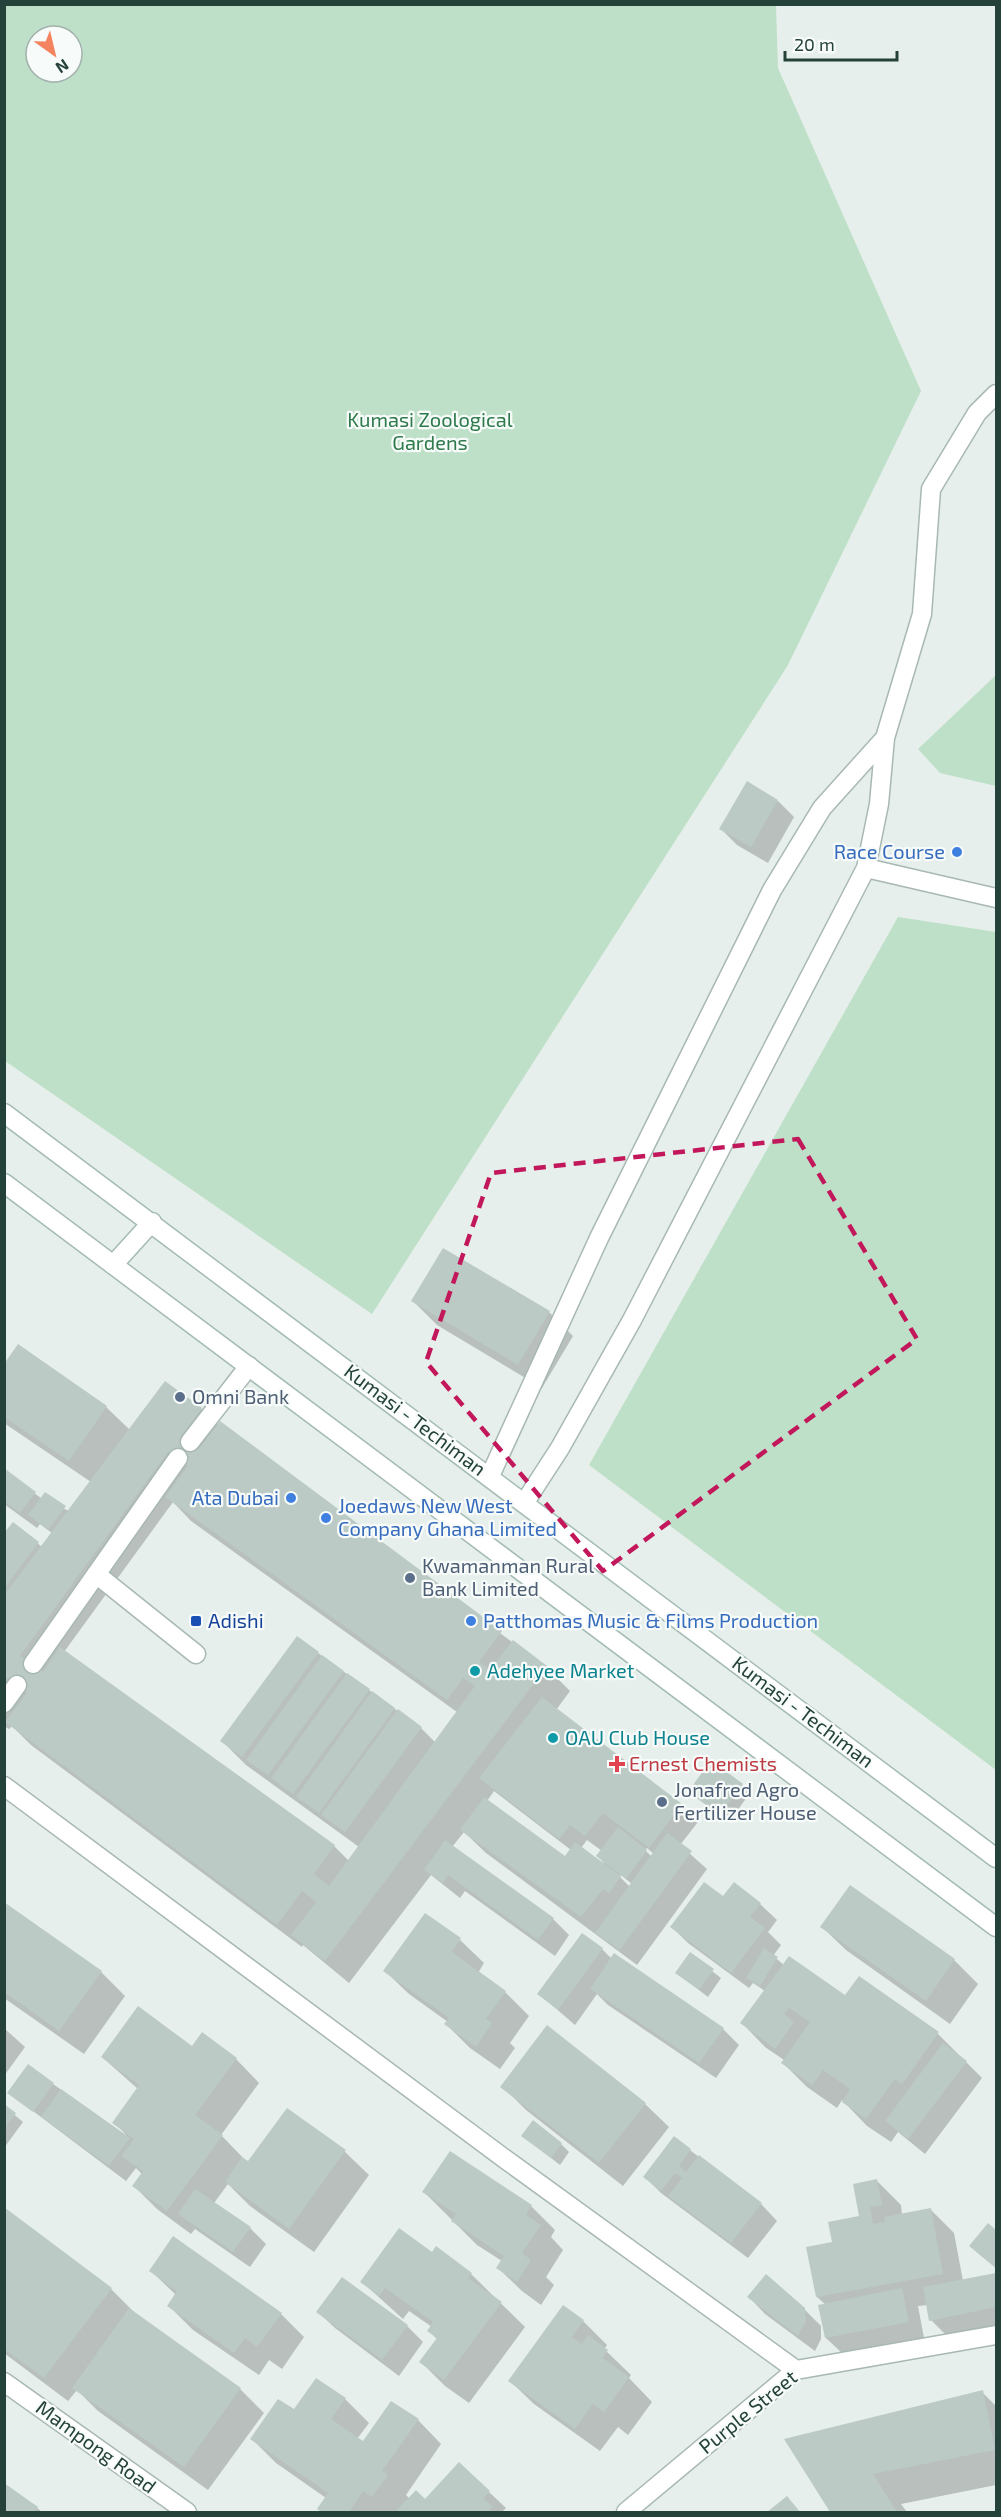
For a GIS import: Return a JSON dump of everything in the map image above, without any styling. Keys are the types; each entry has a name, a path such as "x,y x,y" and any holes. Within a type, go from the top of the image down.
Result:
{"street":[{"path":"525,1502 560,1448 632,1320 866,868 879,804 885,738 922,614 932,489 977,413 996,394"},
{"path":"490,1476 599,1238 772,890 822,808 885,738"},
{"path":"866,868 996,898"},
{"name":"Kumasi - Techiman","path":"4,1113 525,1502 996,1858"},
{"path":"4,1183 996,1927"},
{"path":"113,1265 152,1222"},
{"path":"190,1442 249,1366"},
{"path":"33,1664 178,1458"},
{"path":"96,1574 196,1654"},
{"path":"4,1703 17,1685"},
{"path":"4,1786 334,2029 515,2166 796,2370"},
{"name":"Purple Street","path":"626,2512 796,2370 996,2335"},
{"name":"Mampong Road","path":"4,2382 187,2512"}],"highlighted area":[{"path":"798,1139 917,1339 603,1571 426,1362 491,1173"}],"green space":[{"name":"Kumasi Zoological Gardens","path":"4,5 776,5 778,68 921,391 788,665 372,1314 5,1061"},
{"path":"996,675 996,786 940,773 918,749"},
{"path":"898,917 996,932 996,1770 589,1465"}],"building":[{"path":"747,781 778,800 751,847 719,829"},
{"path":"443,1248 550,1311 518,1365 411,1301"},
{"path":"18,1344 107,1406 69,1461 4,1417 4,1364"},
{"name":"Adehyee Market","path":"165,1381 202,1408 181,1436 199,1449 220,1421 502,1631 479,1662 490,1670 513,1640 547,1666 325,1961 291,1935 316,1902 302,1891 277,1925 5,1722 27,1693 6,1678 5,1680 5,1594","holes":["168,1452 188,1466 165,1497 447,1700 463,1678 475,1686 329,1886 314,1874 335,1845 60,1647 43,1672 20,1656"]},
{"path":"4,1468 36,1492 20,1513 4,1501"},
{"path":"45,1492 66,1506 48,1530 28,1515"},
{"path":"13,1522 39,1542 4,1589 4,1533"},
{"path":"297,1636 319,1652 242,1757 220,1741"},
{"path":"322,1655 344,1671 268,1775 246,1760"},
{"path":"347,1673 370,1689 293,1794 271,1778"},
{"path":"372,1691 395,1708 319,1813 296,1797"},
{"name":"OAU Club House","path":"542,1697 682,1804 649,1848 603,1813 585,1836 570,1825 559,1839 479,1778"},
{"path":"398,1709 422,1727 345,1832 321,1815"},
{"path":"711,1760 743,1784 720,1815 688,1792"},
{"path":"484,1797 565,1856 575,1842 621,1876 609,1893 603,1889 581,1917 460,1830"},
{"path":"618,1827 647,1850 626,1879 596,1856"},
{"path":"667,1833 692,1851 620,1950 595,1933"},
{"path":"445,1840 554,1918 538,1940 448,1875 443,1883 424,1870"},
{"path":"704,1882 723,1896 734,1882 761,1903 750,1917 765,1928 731,1973 670,1927"},
{"path":"850,1885 955,1959 926,2001 820,1927"},
{"path":"4,1902 102,1971 59,2031 4,1992"},
{"path":"425,1913 461,1938 452,1952 506,1991 486,2019 492,2023 476,2047 444,2024 449,2018 383,1971"},
{"path":"582,1933 603,1948 558,2010 537,1994"},
{"path":"764,1948 778,1957 760,1986 746,1978"},
{"path":"690,1952 714,1969 699,1990 675,1973"},
{"path":"614,1953 724,2028 699,2063 590,1989"},
{"path":"789,1956 845,1995 859,1976 939,2032 902,2084 895,2079 866,2119 842,2102 850,2089 823,2070 812,2085 781,2063 810,2022 789,2008 784,2014 794,2022 775,2049 740,2023"},
{"path":"138,2006 192,2046 202,2032 237,2058 195,2115 223,2135 167,2211 132,2186 143,2171 121,2156 134,2139 112,2123 139,2085 101,2057"},
{"path":"547,2025 646,2103 599,2163 500,2087"},
{"path":"943,2043 967,2061 908,2139 885,2121"},
{"path":"28,2064 54,2083 33,2112 7,2093"},
{"path":"61,2089 130,2138 109,2166 41,2117"},
{"path":"4,2104 16,2113 4,2129"},
{"path":"287,2108 346,2150 289,2229 225,2182 242,2157 248,2161"},
{"path":"533,2120 562,2143 551,2158 521,2136"},
{"path":"674,2136 691,2149 679,2166 686,2172 699,2155 762,2203 731,2243 668,2196 682,2178 675,2173 661,2191 643,2177"},
{"path":"450,2151 532,2205 526,2215 541,2225 522,2253 531,2260 517,2282 496,2268 504,2256 451,2221 456,2214 422,2192"},
{"path":"877,2179 882,2205 870,2207 873,2224 885,2222 884,2217 931,2208 943,2274 816,2297 806,2247 832,2242 828,2222 859,2216 853,2184"},
{"path":"195,2189 251,2227 233,2252 178,2214"},
{"path":"4,2207 112,2288 44,2378 4,2349"},
{"path":"988,2223 996,2230 996,2268 969,2246"},
{"path":"399,2228 432,2252 436,2246 472,2273 468,2278 502,2302 444,2380 419,2362 437,2338 427,2331 433,2322 385,2288 379,2296 360,2282"},
{"path":"173,2236 282,2313 257,2347 245,2338 234,2353 167,2306 177,2291 149,2271"},
{"path":"996,2273 996,2307 929,2321 923,2287"},
{"path":"766,2274 805,2308 806,2322 798,2336 747,2297"},
{"path":"342,2277 408,2325 382,2360 316,2312"},
{"path":"902,2288 909,2322 825,2338 818,2305"},
{"path":"563,2305 584,2320 572,2337 582,2344 588,2335 608,2350 603,2358 629,2377 604,2412 593,2404 575,2429 508,2381"},
{"path":"129,2308 241,2388 184,2467 72,2388"},
{"path":"316,2378 346,2398 331,2419 363,2441 391,2401 419,2419 382,2471 388,2475 372,2497 363,2491 349,2512 322,2512 317,2509 328,2493 250,2439 278,2399 294,2409"},
{"path":"983,2390 995,2450 873,2474 897,2512 830,2512 784,2439"},
{"path":"459,2462 490,2491 483,2498 493,2507 488,2512 400,2512 397,2510 416,2490 425,2499"},
{"path":"4,2483 38,2507 34,2512 4,2512"},
{"path":"787,2496 800,2512 767,2512"}],"place":[{"name":"Race Course","path":"957,852"},
{"name":"Omni Bank","path":"180,1397"},
{"name":"Ata Dubai","path":"291,1498"},
{"name":"Joedaws New West Company Ghana Limited","path":"326,1518"},
{"name":"Kwamanman Rural Bank Limited","path":"410,1578"},
{"name":"Adishi","path":"196,1621"},
{"name":"Patthomas Music & Films Production","path":"471,1621"},
{"name":"Adehyee Market","path":"475,1671"},
{"name":"OAU Club House","path":"553,1738"},
{"name":"Ernest Chemists","path":"617,1764"},
{"name":"Jonafred Agro Fertilizer House","path":"662,1802"}]}
